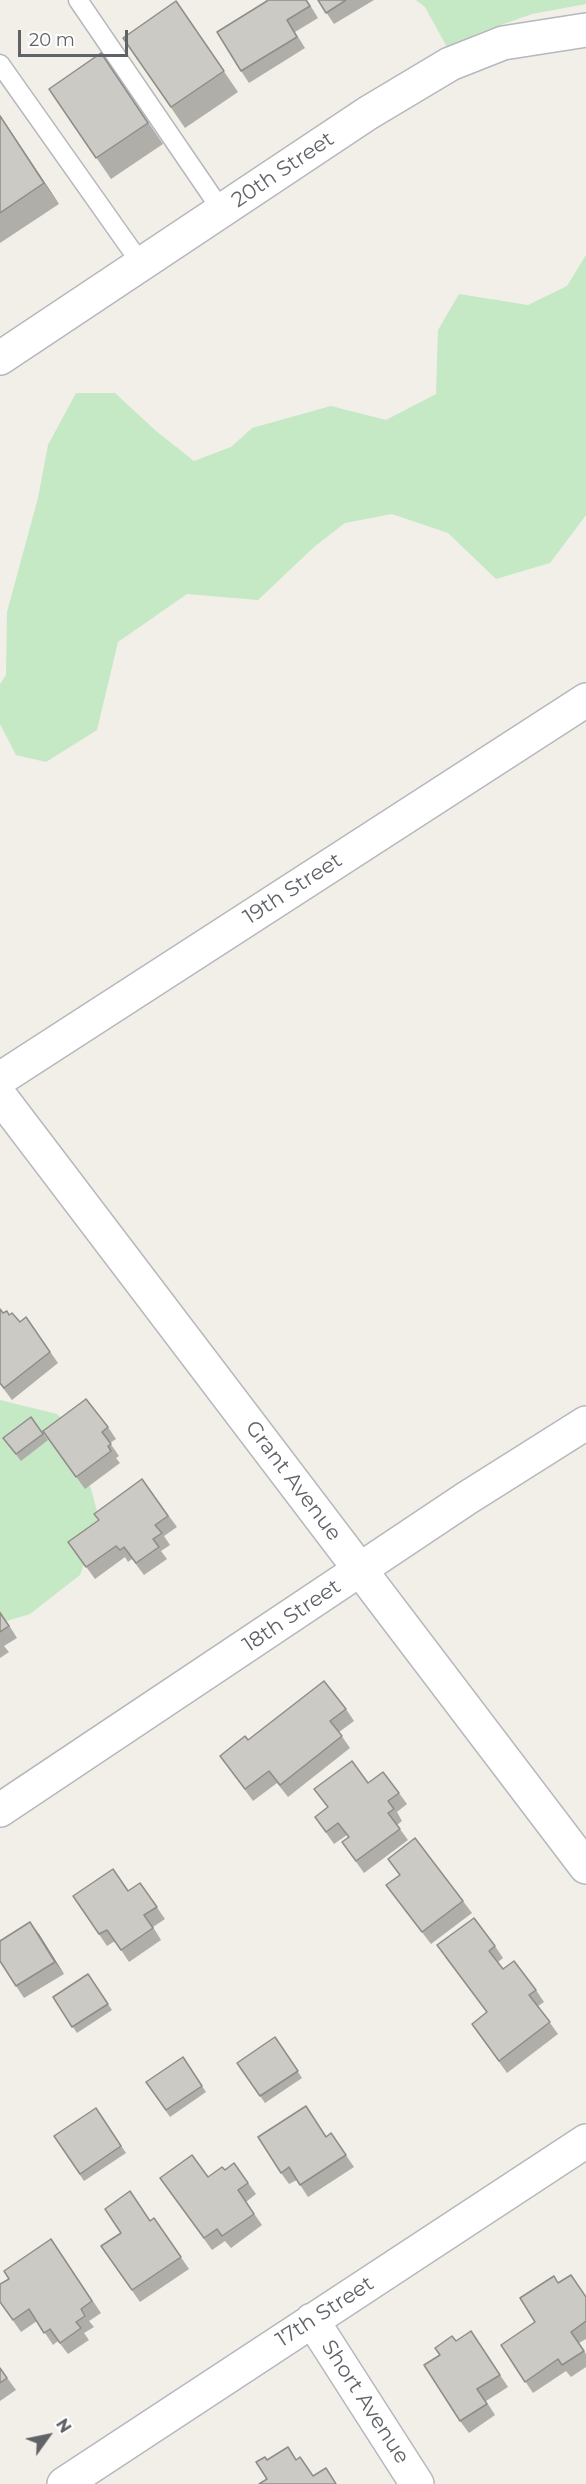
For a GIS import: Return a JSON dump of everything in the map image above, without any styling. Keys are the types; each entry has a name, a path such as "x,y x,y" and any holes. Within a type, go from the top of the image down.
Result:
{"street":[{"name":"20th Street","path":"0,358 377,107 450,64 503,43 586,30"},
{"name":"19th Street","path":"0,1079 586,700"},
{"name":"Grant Avenue","path":"0,1096 586,1867"},
{"name":"18th Street","path":"0,1810 360,1570 586,1423"},
{"name":"17th Street","path":"64,2484 586,2140"},
{"name":"Short Avenue","path":"312,2320 417,2484"}],"lane":[{"path":"78,0 222,211"},
{"path":"0,64 142,265"}],"green space":[{"path":"416,0 586,0 586,4 532,14 481,32 448,49 425,7"},
{"path":"586,255 586,515 550,563 496,579 448,533 392,514 345,523 314,547 258,600 187,594 118,642 97,730 46,762 16,755 0,724 0,684 6,675 7,612 38,498 48,445 76,393 115,393 156,431 194,461 231,447 252,428 331,406 386,420 436,394 438,330 459,294 528,305 567,286"},
{"path":"0,1400 57,1414 75,1431 100,1522 80,1575 30,1614 0,1623"}],"building":[{"path":"267,0 306,0 310,6 287,20 297,37 241,71 217,32"},
{"path":"318,0 346,0 326,13"},
{"path":"176,1 224,71 171,107 123,38"},
{"path":"101,53 148,123 96,158 49,89"},
{"path":"0,116 44,183 0,213"},
{"path":"0,1309 3,1313 7,1311 9,1315 12,1313 20,1322 26,1317 50,1352 4,1388 0,1383"},
{"path":"86,1399 108,1427 102,1432 111,1444 108,1446 111,1451 76,1477 43,1431"},
{"path":"31,1417 43,1434 16,1454 3,1438"},
{"path":"142,1479 168,1516 155,1525 162,1533 153,1539 159,1547 136,1563 124,1547 120,1550 116,1546 86,1567 68,1542 99,1520 94,1514"},
{"path":"0,1613 9,1626 0,1632"},
{"path":"324,1681 346,1709 330,1721 342,1736 280,1785 269,1771 245,1789 220,1756 245,1736 248,1740"},
{"path":"352,1761 368,1783 383,1772 399,1793 388,1801 394,1809 388,1813 400,1829 356,1861 342,1842 349,1837 338,1823 326,1832 315,1817 328,1807 314,1789"},
{"path":"415,1838 463,1901 422,1932 386,1885 400,1875 388,1859"},
{"path":"113,1869 128,1891 140,1883 157,1907 144,1915 153,1928 121,1950 107,1930 99,1934 73,1896"},
{"path":"474,1918 495,1946 489,1951 503,1969 514,1961 536,1990 529,1995 550,2022 499,2061 472,2024 487,2012 437,1945"},
{"path":"30,1922 55,1962 16,1986 0,1961 0,1941"},
{"path":"88,1974 108,2004 72,2027 53,1997"},
{"path":"275,2037 298,2071 260,2096 237,2063"},
{"path":"183,2057 202,2086 166,2110 146,2082"},
{"path":"306,2106 326,2137 331,2133 346,2155 300,2185 289,2167 281,2173 258,2137"},
{"path":"96,2108 121,2146 80,2174 54,2136"},
{"path":"192,2155 208,2177 222,2167 225,2170 234,2163 248,2183 238,2190 254,2214 222,2236 217,2229 204,2238 160,2178"},
{"path":"130,2191 150,2221 154,2218 181,2257 132,2290 101,2246 121,2233 105,2209"},
{"path":"51,2239 92,2301 81,2309 85,2316 76,2322 81,2328 60,2343 50,2329 44,2333 29,2309 13,2320 0,2302 0,2284 9,2279 4,2271"},
{"path":"571,2275 586,2297 586,2321 571,2332 584,2351 562,2365 558,2359 525,2382 501,2345 535,2322 520,2298 554,2276 558,2283"},
{"path":"471,2331 500,2375 477,2389 487,2404 460,2421 424,2365 440,2355 435,2348 452,2336 456,2341"},
{"path":"0,2368 7,2378 0,2383"},
{"path":"288,2447 296,2460 300,2457 313,2476 326,2468 336,2484 259,2484 267,2479 256,2462 265,2457 267,2460"}]}
